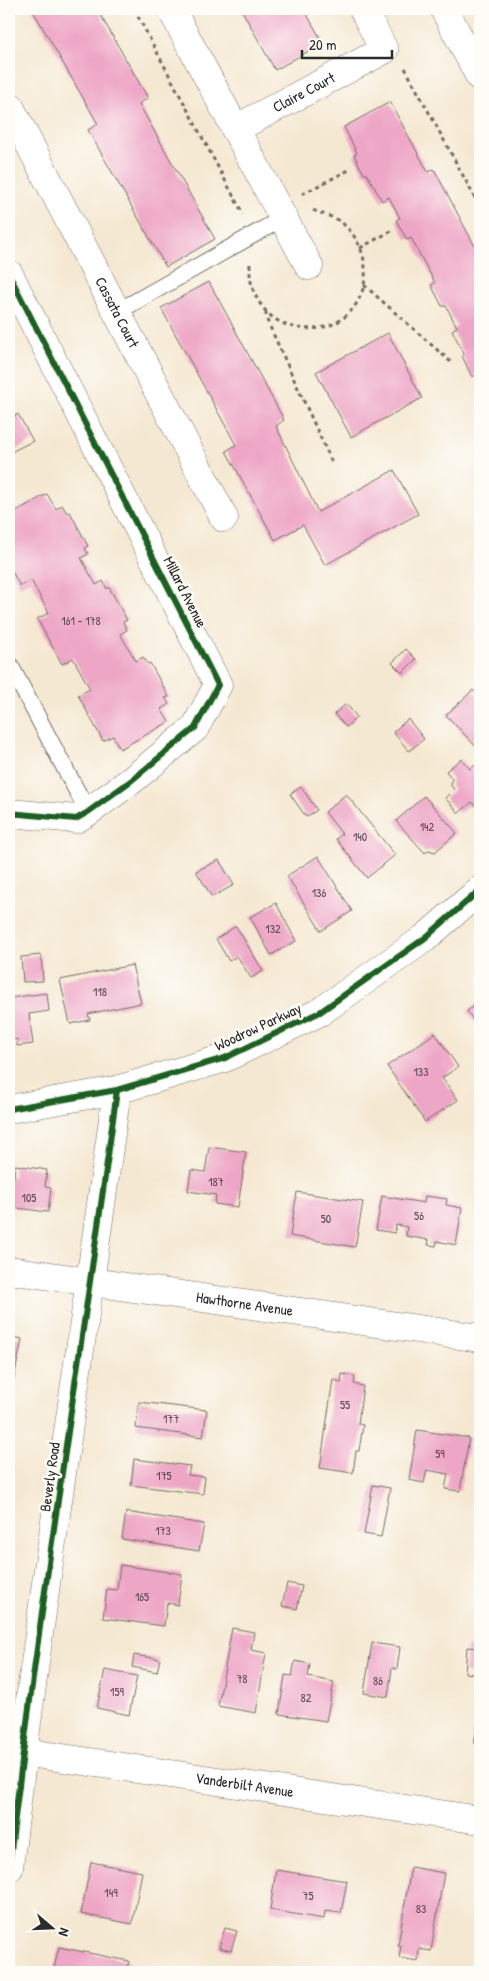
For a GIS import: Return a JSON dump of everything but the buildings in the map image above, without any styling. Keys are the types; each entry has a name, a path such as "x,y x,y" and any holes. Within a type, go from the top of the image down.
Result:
{"street":[{"path":"170,9 309,266"},
{"path":"363,9 384,50"},
{"path":"444,9 480,77"},
{"name":"Claire Court","path":"235,129 384,50"},
{"name":"Cassata Court","path":"9,106 224,518"},
{"name":"Millard Avenue","path":"9,274 218,685 195,728 132,780 88,812 76,819 9,812"},
{"name":"Woodrow Parkway","path":"9,1108 117,1090 225,1058 320,1012 425,938 480,890"},
{"name":"Beverly Road","path":"9,1868 15,1751 91,1282 117,1090"},
{"name":"Hawthorne Avenue","path":"9,1270 480,1338"},
{"name":"Vanderbilt Avenue","path":"15,1751 480,1820"}],"lane":[{"path":"117,312 283,218"},
{"path":"9,663 88,812"}],"path":[{"path":"384,50 403,63 480,207"},
{"path":"301,194 349,170"},
{"path":"360,248 393,230"},
{"path":"364,285 452,363"},
{"path":"266,311 266,318 333,465"}],"cycle path":[{"path":"9,274 218,685 195,728 132,780 88,812 76,819 9,813"},
{"path":"9,1109 117,1090 225,1058 320,1012 425,938 480,890"},
{"path":"9,1868 47,1576 117,1090"}]}
